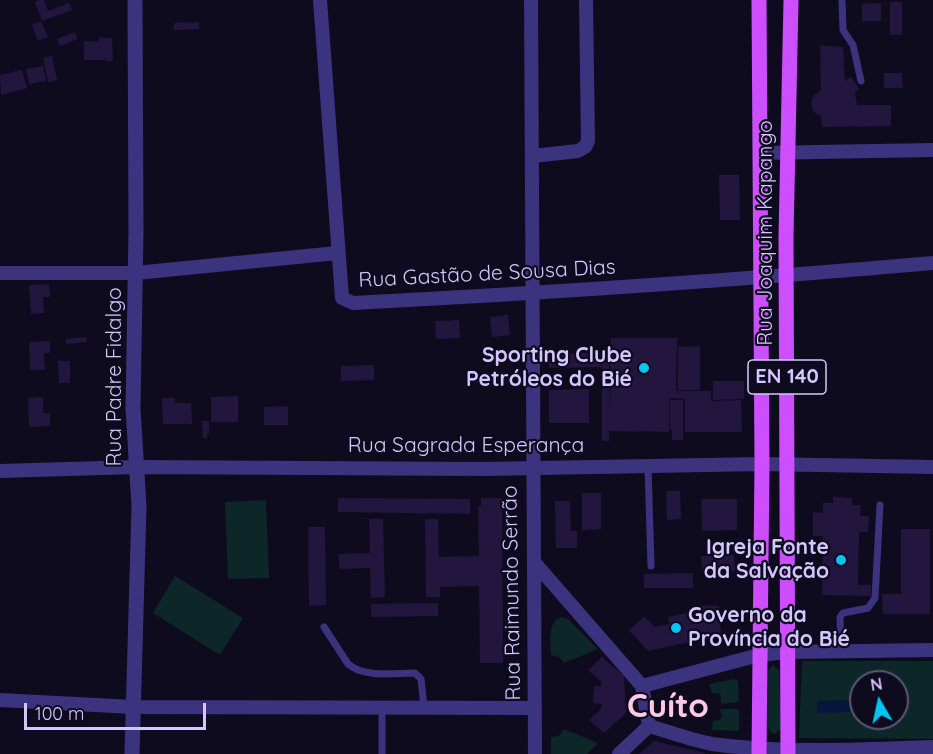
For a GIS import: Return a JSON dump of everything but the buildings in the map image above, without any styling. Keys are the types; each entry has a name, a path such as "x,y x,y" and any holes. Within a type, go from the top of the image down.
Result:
{"main road":[{"name":"Rua Joaquim Kapango","path":"759,0 762,464 759,752"},
{"name":"Rua Joaquim Kapango","path":"788,752 787,152 790,0"},
{"path":"760,351 787,352"},
{"path":"761,386 787,387"}],"street":[{"name":"Rua Gastão de Sousa Dias","path":"320,0 337,253 342,298 353,303 534,294 933,263"},
{"name":"Rua Raimundo Serrão","path":"531,0 535,754"},
{"path":"532,156 578,151 585,147 588,141 586,0"},
{"name":"Rua Padre Fidalgo","path":"132,754 138,506 133,408 136,273 133,4"},
{"path":"760,153 933,150"},
{"path":"0,273 136,273 337,253"},
{"name":"Rua Sagrada Esperança","path":"0,471 136,466 471,469 762,464 933,467"},
{"path":"534,562 642,686 650,726"},
{"path":"642,686 759,655 788,652 933,650"},
{"path":"0,700 133,707 535,708"},
{"path":"650,726 710,744 759,752 933,747"},
{"path":"619,754 650,726"}],"lane":[{"path":"842,0 843,30 853,45 861,81"},
{"path":"648,466 651,566"},
{"path":"841,651 840,617 843,613 868,608 875,598 880,505"},
{"path":"324,627 353,669 365,672 418,675 421,679 424,707"},
{"path":"382,707 382,754"}],"green space":[{"path":"266,500 269,578 228,579 225,502"},
{"path":"175,576 243,618 220,655 153,613"},
{"path":"561,617 569,620 598,649 564,663 559,657 551,655 552,628"},
{"path":"802,661 933,661 933,739 799,738"},
{"path":"773,665 779,670 781,729 775,734 771,733 768,728 767,671"},
{"path":"734,679 738,681 739,702 721,704 721,696 718,693 712,693 709,684"},
{"path":"720,709 739,709 739,731 712,730 713,721 722,717"},
{"path":"564,729 598,743 587,754 551,754 551,737 559,736"}],"water":[{"path":"849,700 849,712 817,713 817,701"}],"place":[{"name":"Sporting Clube Petróleos do Bié","path":"644,368"},
{"name":"Igreja Fonte da Salvação","path":"841,560"},
{"name":"Governo da Província do Bié","path":"676,628"}],"district":[{"name":"Cuíto","path":"668,707"}]}
